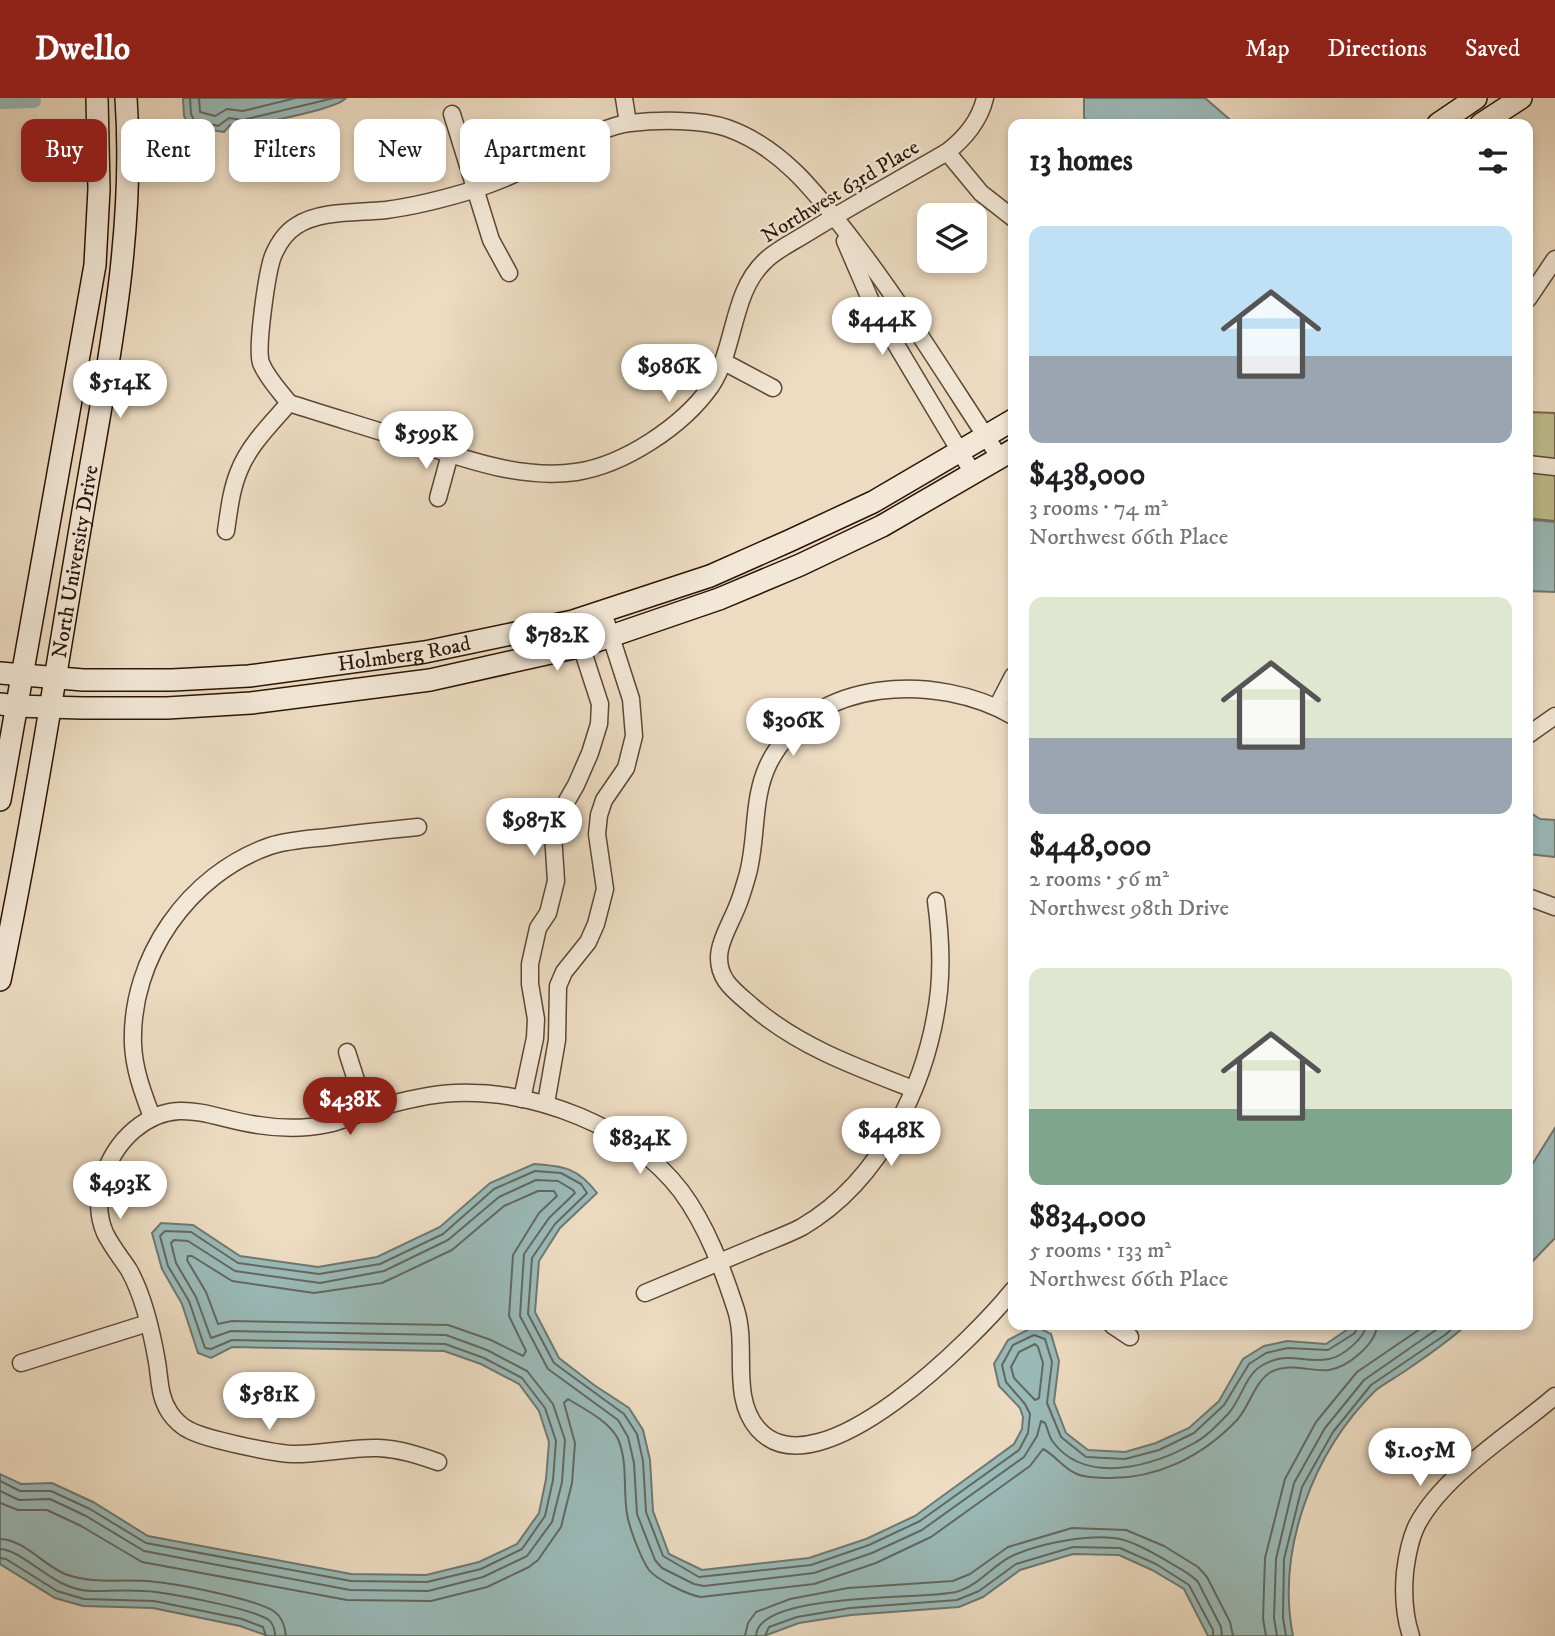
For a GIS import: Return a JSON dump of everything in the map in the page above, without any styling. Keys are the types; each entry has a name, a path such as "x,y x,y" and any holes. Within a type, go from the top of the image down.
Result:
{"street":[{"name":"North University Drive","path":"0,800 8,705 22,675 95,265 99,189 97,98"},
{"name":"North University Drive","path":"0,980 55,676 121,283 128,197 126,98"},
{"path":"624,98 628,123"},
{"name":"Northwest 63rd Place","path":"289,403 498,467 537,472 576,472 624,458 660,435 687,413 710,387 724,362 749,280 766,260 834,216 947,152 964,139 985,98"},
{"path":"1445,119 1476,98"},
{"path":"1489,119 1521,98"},
{"path":"452,114 491,240 509,273"},
{"path":"226,531 232,491 240,468 256,442 289,403 270,380 260,361 259,342 272,258 280,241 296,226 321,216 389,209 433,201 474,189 508,177 583,140 628,123 694,122 727,128 786,163 808,183 892,292 986,437 1007,454"},
{"path":"947,152 981,194 1008,214"},
{"path":"834,216 873,306 974,475"},
{"path":"1533,292 1555,259"},
{"path":"724,362 773,388"},
{"name":"Holmberg Road","path":"0,673 83,680 172,680 249,676 425,652 573,621 710,576 873,502 1008,423"},
{"path":"438,498 450,454"},
{"name":"Holmberg Road","path":"8,705 49,708 167,708 251,703 430,680 582,646 719,599 800,565 882,526 1007,454"},
{"path":"1533,465 1555,467"},
{"path":"546,1103 557,1040 558,986 564,972 588,942 596,924 605,889 597,834 599,815 604,800 626,768 634,736 631,699 603,612"},
{"path":"522,1099 535,1038 536,1019 530,984 530,964 538,928 548,913 556,881 553,834 557,818 576,785 599,724 600,704 573,621"},
{"path":"997,707 1008,686"},
{"path":"912,1089 832,1058 790,1035 726,981 718,962 720,943 738,905 749,870 757,800 768,764 785,738 812,715 845,699 880,690 918,688 957,693 1008,713"},
{"path":"1533,731 1555,716"},
{"path":"152,1117 138,1079 134,1044 135,1012 141,979 163,936 195,892 240,860 271,845 418,827"},
{"path":"1533,899 1555,906"},
{"path":"645,1293 801,1227 831,1206 868,1170 893,1131 930,1040 939,991 941,938 936,901"},
{"path":"347,1052 366,1111"},
{"path":"438,1462 407,1451 379,1448 287,1454 203,1436 185,1429 170,1413 161,1395 158,1363 148,1323 129,1271 114,1251 103,1228 100,1201 104,1175 113,1155 130,1134 152,1117 182,1111 208,1112 256,1125 306,1128 333,1123 414,1098 454,1093 495,1094 546,1103 582,1118 617,1137 651,1161 681,1191 720,1262 738,1317 742,1359 741,1394 748,1413 758,1429 770,1438 790,1445 816,1444 849,1431 904,1396 986,1321 1008,1296"},
{"path":"20,1363 148,1323"},
{"path":"1120,1330 1130,1337"},
{"path":"1411,1636 1406,1621 1404,1588 1408,1554 1416,1526 1438,1494 1464,1469 1555,1396"}],"shaded area":[{"path":"1533,412 1555,413 1555,521 1534,519"}],"water":[{"path":"183,98 346,98 328,107 280,119 229,119 229,126 224,132 215,131 215,119 186,119"},
{"path":"1084,98 1205,98 1229,119 1085,119"},
{"path":"1533,520 1555,522 1555,592 1533,591"},
{"path":"1533,814 1540,819 1555,820 1555,857 1533,855"},
{"path":"1555,1128 1555,1238 1533,1261 1533,1163"},
{"path":"534,1164 554,1166 577,1173 597,1193 560,1228 539,1261 535,1312 559,1358 629,1408 643,1430 650,1460 653,1511 669,1554 702,1570 809,1558 866,1539 915,1516 1014,1444 1022,1429 1023,1417 1020,1408 999,1386 994,1364 1008,1340 1027,1330 1043,1330 1051,1334 1059,1361 1054,1402 1066,1433 1088,1450 1125,1452 1156,1443 1189,1428 1219,1401 1243,1359 1264,1346 1287,1341 1326,1344 1347,1330 1460,1330 1375,1391 1353,1416 1317,1473 1304,1504 1290,1570 1289,1603 1293,1636 1208,1636 1184,1589 1119,1555 1073,1554 1020,1570 983,1597 959,1607 851,1615 799,1623 764,1636 268,1636 240,1626 153,1608 83,1606 55,1598 0,1564 0,1474 21,1484 52,1483 93,1502 148,1536 351,1574 426,1575 479,1562 517,1544 539,1513 546,1479 549,1442 539,1411 519,1384 481,1364 444,1351 232,1347 211,1358 198,1353 182,1304 162,1269 152,1233 161,1223 193,1225 240,1256 318,1267 377,1257 440,1227 490,1183"}],"waterway":[{"path":"0,102 34,101"}]}
